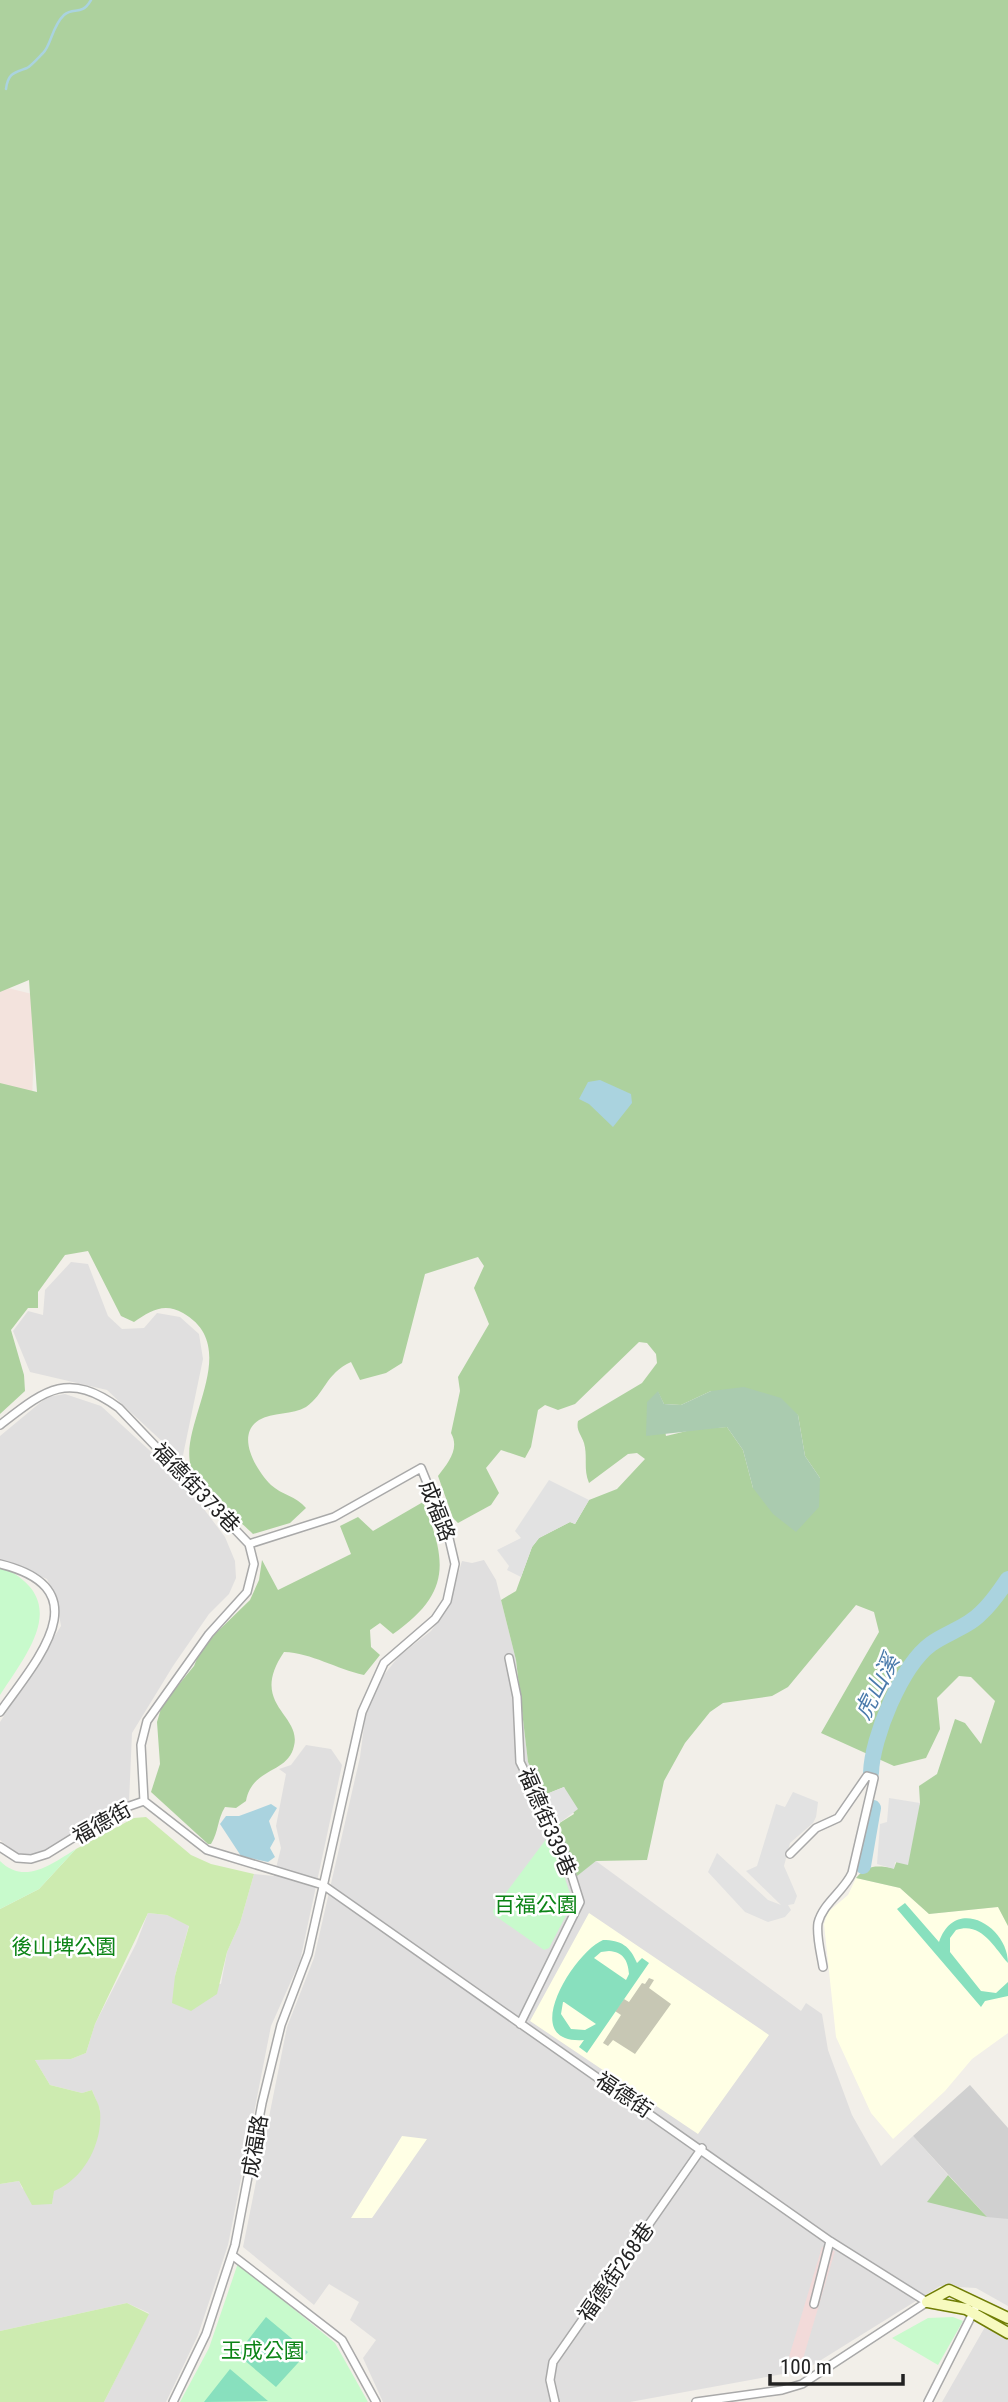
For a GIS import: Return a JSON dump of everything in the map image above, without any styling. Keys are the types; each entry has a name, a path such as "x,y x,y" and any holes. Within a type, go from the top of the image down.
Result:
{"street":[{"name":"福德街373巷","path":"0,1425 37,1396 52,1389 69,1388 106,1398 119,1408 250,1544 254,1564 247,1592 209,1634 147,1721 141,1745 144,1801"},
{"name":"成福路","path":"173,2402 206,2334 232,2255 281,2025 304,1967 362,1712 371,1686 384,1663 435,1619 447,1601 455,1564 448,1534 421,1468 334,1517 250,1544"},
{"path":"0,1564 25,1572 44,1583 56,1611 53,1633 0,1712"},
{"name":"福德街339巷","path":"509,1658 517,1697 520,1762 564,1852 580,1902 520,2024"},
{"path":"790,1854 816,1828 838,1818 867,1776 874,1777 852,1873 846,1887 823,1911 818,1924 823,1967"},
{"name":"福德街","path":"0,1847 17,1858 31,1859 47,1854 118,1810 144,1801 207,1850 323,1885 702,2148 830,2241 927,2302"},
{"name":"福德街268巷","path":"555,2402 550,2380 552,2362 702,2148"},
{"path":"814,2304 830,2241"},
{"path":"232,2255 342,2340 376,2402"},
{"path":"696,2402 782,2390 802,2384 949,2290 1008,2333"},
{"path":"975,2308 1008,2318"},
{"path":"928,2402 975,2308"}],"shaded area":[{"path":"0,986 36,995 25,1287 0,1328"},
{"path":"71,1262 88,1264 108,1316 122,1329 144,1328 157,1313 180,1317 199,1334 203,1359 182,1460 107,1390 30,1372 13,1331 28,1311 43,1315 45,1290"},
{"path":"744,1387 781,1398 798,1415 805,1456 820,1478 819,1507 796,1532 773,1514 753,1488 743,1450 727,1427 646,1436 647,1402 658,1391 664,1404 681,1405 711,1391"},
{"path":"65,1394 101,1406 182,1480 225,1537 235,1561 236,1578 229,1594 209,1614 173,1666 132,1733 129,1802 42,1855 20,1856 0,1840 0,1722 61,1626 56,1598 47,1579 0,1560 0,1436 47,1397"},
{"path":"549,1480 589,1500 575,1524 570,1522 539,1538 532,1547 521,1577 507,1570 509,1566 497,1550 521,1538 515,1531"},
{"path":"484,1560 496,1580 516,1660 528,1762 558,1824 577,1875 596,1861 801,2011 806,2003 822,2014 828,2050 852,2115 881,2166 913,2136 948,2175 928,2201 1008,2219 1008,2306 976,2288 940,2286 805,2370 630,2402 383,2402 363,2358 376,2340 350,2320 359,2302 329,2284 314,2305 243,2247 287,2027 314,1958 360,1757 366,1711 376,1685 399,1656 431,1631 448,1607 462,1561 472,1563"},
{"path":"306,1745 331,1749 342,1765 300,1961 271,2026 228,2245 198,2335 166,2402 104,2402 149,2313 127,2303 0,2331 0,2184 19,2181 22,2188 52,2204 53,2190 64,2186 95,2145 100,2110 92,2090 82,2093 50,2085 35,2060 71,2059 86,2053 95,2024 136,1944 148,1913 167,1915 189,1925 175,1976 221,1984 227,1952 240,1923 254,1874 274,1876 281,1848 276,1826 286,1774 279,1769 291,1765"},
{"path":"564,1787 578,1809 558,1824 544,1795"},
{"path":"793,1792 818,1802 816,1817 813,1823 790,1843 784,1866 797,1896 794,1904 788,1905 791,1910 785,1917 768,1922 745,1912 708,1872 717,1853 768,1900 781,1905 746,1871 757,1866 776,1804 785,1807"},
{"path":"889,1798 920,1803 908,1865 895,1862 894,1869 877,1864 880,1824 887,1822"},
{"path":"856,1878 900,1888 929,1914 998,1907 1008,1926 1008,2033 972,2059 945,2091 893,2139 871,2113 836,2037 824,1924 828,1912 848,1895"},
{"path":"589,1913 769,2035 698,2134 530,2021"},
{"path":"649,1978 654,1980 649,1988 671,2004 635,2054 613,2040 608,2046 603,2043 621,2015 615,2011 624,1999 629,2002 642,1983 645,1984"},
{"path":"970,2085 1008,2128 1008,2219 987,2217 913,2136"},
{"path":"402,2136 427,2139 372,2218 351,2218"},
{"path":"822,2247 835,2251 802,2362 789,2357"},
{"path":"985,2327 1008,2340 1008,2402 942,2402"}],"green space":[{"path":"0,0 1008,0 1008,1926 998,1907 929,1914 900,1888 856,1878 873,1867 894,1868 920,1803 919,1786 937,1774 955,1719 965,1723 981,1744 995,1701 971,1677 959,1676 937,1698 940,1729 926,1758 894,1766 821,1733 879,1632 874,1612 856,1605 788,1687 772,1696 723,1703 710,1712 685,1743 664,1781 647,1860 596,1861 577,1876 558,1824 574,1814 564,1787 544,1795 528,1762 516,1660 501,1600 516,1591 532,1547 539,1538 570,1522 575,1524 589,1500 617,1489 645,1459 637,1453 628,1454 589,1483 585,1448 578,1430 578,1421 642,1383 657,1363 656,1354 647,1343 639,1342 575,1404 558,1410 545,1405 538,1410 531,1447 525,1458 501,1450 486,1468 499,1493 491,1505 458,1523 453,1518 438,1476 453,1450 451,1433 460,1391 458,1377 489,1324 474,1288 484,1266 478,1257 425,1274 402,1363 386,1373 360,1380 351,1362 330,1378 306,1407 264,1417 252,1426 248,1443 259,1471 271,1485 306,1508 290,1523 253,1534 218,1502 194,1475 189,1449 209,1366 208,1346 200,1328 183,1313 170,1308 152,1311 134,1322 121,1316 88,1251 65,1255 38,1292 38,1308 28,1308 11,1330 24,1375 25,1391 0,1414 0,1083 37,1092 29,980 0,992","holes":["711,1391 798,1415 805,1456 820,1478 753,1488 743,1450 727,1427 695,1429 666,1436 658,1392 664,1404 681,1405"]},
{"path":"423,1502 440,1560 434,1591 412,1619 393,1634 380,1623 370,1630 371,1647 380,1655 364,1675 304,1655 284,1652 274,1670 273,1697 291,1725 294,1746 285,1762 255,1782 246,1801 236,1808 225,1807 214,1839 208,1844 151,1792 160,1764 157,1722 162,1705 194,1666 198,1656 215,1634 250,1600 259,1580 262,1560 278,1590 351,1554 340,1526 358,1517 373,1531"},
{"path":"0,1566 22,1579 35,1594 40,1609 32,1643 0,1695"},
{"name":"後山埤公園","path":"146,1817 191,1855 211,1864 254,1874 240,1923 227,1952 217,1994 191,2011 172,2003 175,1976 189,1926 167,1915 148,1913 95,2024 86,2053 71,2059 35,2060 50,2085 82,2093 92,2090 99,2108 100,2123 95,2147 83,2169 54,2191 52,2204 32,2205 19,2181 0,2184 0,1909 39,1889 76,1849 134,1818"},
{"name":"百福公園","path":"547,1838 551,1838 573,1902 549,1948 544,1950 494,1915 493,1910"},
{"path":"76,1849 39,1889 0,1909 0,1861 19,1872 29,1872 48,1866"},
{"path":"905,1903 939,1942 947,1928 957,1920 968,1918 990,1928 1006,1950 1008,1963 986,1937 973,1929 956,1930 950,1938 950,1952 981,1991 996,1993 1008,1982 1008,1996 985,2001 981,2007 897,1909"},
{"path":"603,1940 615,1941 628,1948 637,1963 642,1958 649,1963 587,2053 579,2047 584,2040 564,2038 554,2028 552,2014 566,1978 591,1948","holes":["601,1952 618,1953 626,1961 629,1974 626,1980 594,1958","564,2002 596,2024 585,2030 571,2029 561,2014"]},
{"path":"948,2175 987,2217 927,2202"},
{"name":"玉成公園","path":"238,2263 335,2343 368,2402 180,2402 209,2348"},
{"path":"127,2303 149,2314 104,2402 0,2402 0,2331"},
{"path":"266,2317 308,2352 276,2387 237,2354"},
{"path":"953,2317 963,2321 938,2365 892,2338 928,2318"},
{"path":"230,2369 268,2401 204,2402"}],"water":[{"path":"600,1080 631,1094 632,1103 613,1127 589,1104 579,1099 588,1082"},
{"path":"271,1804 277,1808 269,1821 275,1839 270,1848 275,1857 268,1862 241,1856 220,1824 226,1816 239,1816"}],"waterway":[{"path":"6,89 12,74 29,67 46,50 64,15 81,10 91,0"},
{"name":"虎山溪","path":"871,1773 883,1723 909,1669 931,1644 976,1618 1008,1579"},
{"path":"863,1866 873,1808"}]}
